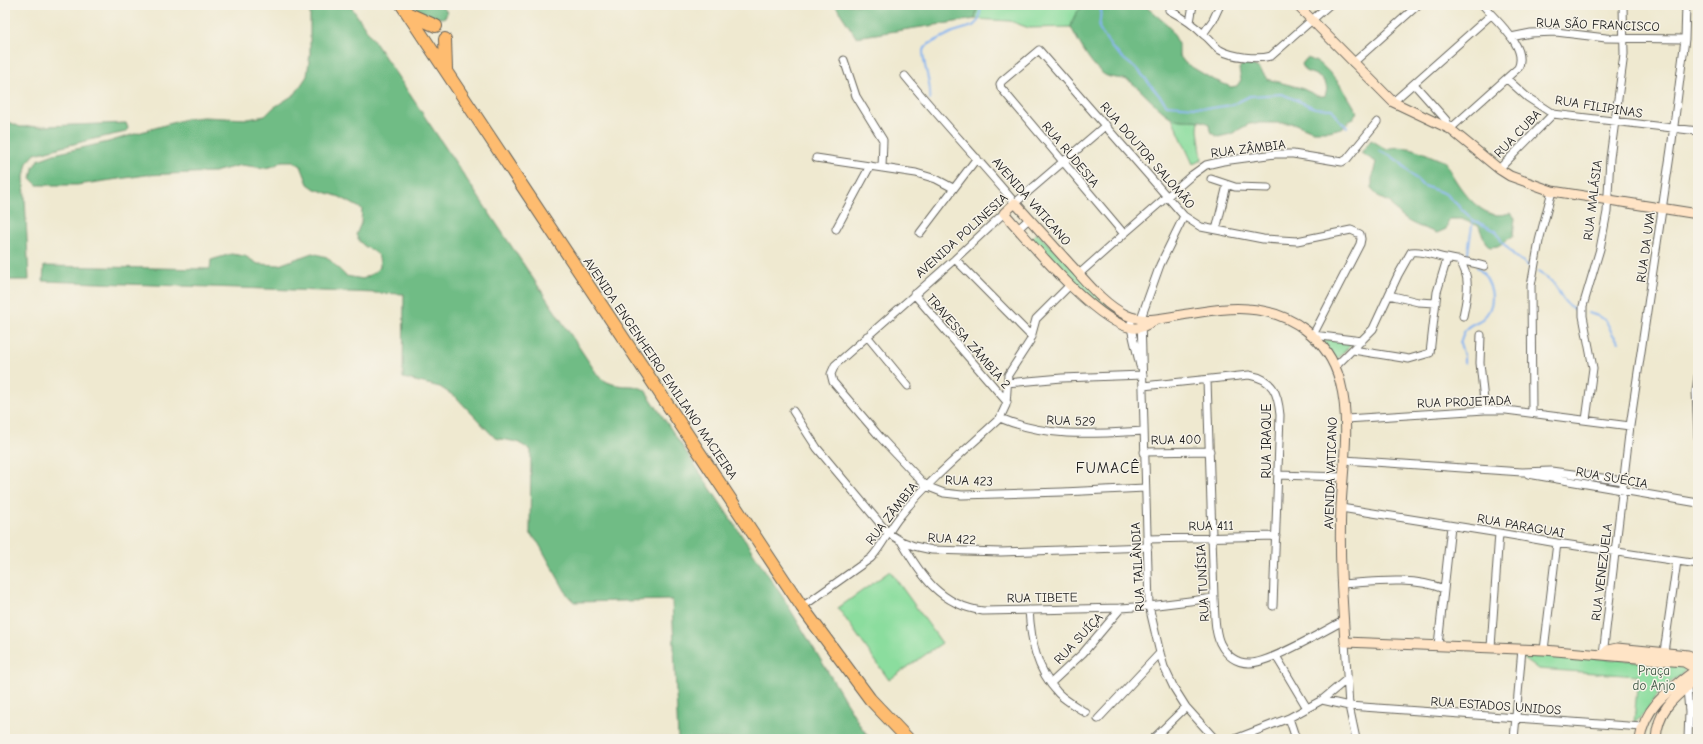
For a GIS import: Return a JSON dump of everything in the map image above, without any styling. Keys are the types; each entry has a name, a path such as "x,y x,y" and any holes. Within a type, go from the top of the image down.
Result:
{"highway":[{"path":"405,9 416,18 436,26"},
{"name":"AVENIDA ENGENHEIRO EMILIANO MACIEIRA","path":"405,9 802,607 870,699 908,739"},
{"path":"445,39 444,60 446,70"}],"street":[{"path":"1190,22 1193,5"},
{"path":"1204,34 1220,5"},
{"path":"1297,5 1311,21 1394,102 1450,129 1499,170 1526,182 1552,191 1698,214"},
{"path":"1169,10 1190,22 1220,49 1226,52 1256,58 1272,56 1329,5"},
{"path":"1353,63 1418,5"},
{"path":"1450,129 1507,79 1518,68 1520,62 1519,53 1511,36 1483,5"},
{"name":"RUA MALÁSIA","path":"1586,420 1593,368 1583,316 1583,306 1600,249 1608,200 1614,122 1623,63 1622,5"},
{"name":"RUA DA UVA","path":"1623,491 1630,426 1685,39 1686,5"},
{"path":"1394,102 1491,15"},
{"name":"RUA SÃO FRANCISCO","path":"1511,36 1556,32 1623,39 1685,39"},
{"name":"RUA DOUTOR SALOMÃO","path":"1001,88 1000,84 1002,81 1036,52 1041,51 1184,216 1201,227 1282,240 1310,239 1351,230 1360,234 1360,244 1313,335"},
{"path":"844,60 856,96 883,140 882,168"},
{"name":"AVENIDA VATICANO","path":"905,76 935,113 977,158 1015,203 1110,305 1125,315 1138,321 1155,320 1230,309 1248,309 1279,315 1313,335 1335,367 1342,392 1346,419 1341,508 1341,584 1346,680 1349,706 1356,739"},
{"name":"RUA FILIPINAS","path":"1507,79 1527,97 1553,114 1698,131"},
{"path":"1414,84 1446,120 1450,129"},
{"name":"RUA RUDESIA","path":"1001,88 1124,234"},
{"name":"RUA CUBA","path":"1499,170 1553,114"},
{"name":"RUA ZÂMBIA","path":"1080,274 1199,169 1212,163 1275,154 1293,154 1340,162 1347,159 1377,122"},
{"name":"AVENIDA POLINESIA","path":"835,365 1015,203 1106,125"},
{"path":"816,158 922,174 953,188"},
{"path":"920,233 977,158"},
{"path":"836,229 870,166"},
{"path":"1211,179 1227,185 1242,188 1268,188"},
{"path":"1216,230 1227,185"},
{"path":"1532,412 1531,286 1539,241 1552,191"},
{"name":"AVENIDA VATICANO","path":"1004,213 1083,298 1115,322 1131,328 1138,321"},
{"path":"1138,321 1160,266 1184,216"},
{"path":"1018,229 1030,219"},
{"path":"1335,367 1362,341 1377,323 1389,295 1411,252 1422,252 1447,259 1459,260 1484,266"},
{"path":"954,259 1032,337"},
{"path":"1353,350 1410,359 1430,353 1437,292 1447,259"},
{"path":"1459,260 1465,268 1467,278 1466,300 1463,316"},
{"name":"RUA ZÂMBIA","path":"802,607 871,558 899,516 926,486 1000,418 1007,402 1007,383 1010,370 1023,354 1032,337 1036,319 1070,285"},
{"name":"TRAVESSA ZÂMBIA 2","path":"914,294 1007,402"},
{"path":"1389,295 1418,302 1436,303"},
{"name":"RUA TAILÂNDIA","path":"1138,321 1143,375 1143,431 1148,539 1149,606 1164,668 1186,707 1215,739"},
{"name":"RUA TAILÂNDIA","path":"1131,328 1143,375"},
{"path":"1313,335 1362,341"},
{"path":"1481,335 1480,363 1485,410"},
{"path":"867,336 908,386"},
{"name":"RUA 423","path":"835,365 831,374 833,382 926,486 944,493 962,495 1145,488"},
{"path":"1007,383 1062,378 1143,375"},
{"name":"RUA IRAQUE","path":"1143,386 1249,375 1264,379 1273,388 1277,395 1280,415 1273,606"},
{"path":"1698,376 1698,437"},
{"name":"RUA TUNÍSIA","path":"1207,380 1214,598 1218,637 1224,650 1238,661 1249,664 1260,662 1276,656 1343,621"},
{"name":"RUA PROJETADA","path":"1346,419 1485,410 1532,412 1630,426"},
{"name":"RUA 422","path":"793,411 817,448 888,533 901,541 914,546 932,550 1001,552 1148,547"},
{"name":"RUA 529","path":"1000,418 1022,427 1051,432 1106,433 1143,431"},
{"name":"RUA 400","path":"1144,452 1210,450"},
{"name":"RUA SUÉCIA","path":"1344,460 1522,472 1551,471 1624,481"},
{"name":"RUA SUÉCIA","path":"1522,472 1698,503"},
{"path":"1278,475 1343,477"},
{"name":"RUA VENEZUELA","path":"1603,655 1623,491"},
{"name":"RUA PARAGUAI","path":"1341,508 1698,564"},
{"path":"1438,645 1450,526"},
{"path":"1491,647 1499,533"},
{"name":"RUA 411","path":"1148,539 1276,536"},
{"name":"RUA TIBETE","path":"901,541 916,568 926,580 950,601 969,609 1029,610 1121,608 1214,598"},
{"path":"1544,650 1558,543"},
{"path":"1664,652 1677,561"},
{"path":"1341,584 1407,581 1444,588"},
{"name":"RUA SUÍÇA","path":"1051,683 1083,653 1121,608"},
{"path":"1029,610 1034,652 1051,683 1058,693 1086,713"},
{"path":"1344,642 1522,648 1684,662 1698,671"},
{"path":"1514,739 1522,648"},
{"path":"1603,655 1608,650 1617,648 1688,655 1698,659"},
{"path":"1098,719 1160,653"},
{"path":"1276,656 1307,708"},
{"path":"1656,739 1661,714 1667,705 1687,687 1698,671"},
{"path":"1640,739 1642,727 1650,711 1662,696 1698,671"},
{"path":"1235,739 1289,718 1322,700 1346,680"},
{"path":"1687,687 1689,712 1688,739"},
{"name":"RUA ESTADOS UNIDOS","path":"1322,700 1349,706 1642,727"},
{"path":"1153,739 1186,707"},
{"path":"1289,718 1296,739"}],"green space":[{"path":"308,5 350,5 599,377 612,384 634,386 645,390 784,599 870,739 678,739 672,600 574,602 568,596 539,544 530,533 531,450 517,442 495,438 457,398 440,387 403,378 404,294 43,281 44,266 210,269 211,260 231,254 245,256 258,264 279,265 312,253 327,257 346,276 363,279 375,272 380,267 380,261 377,254 361,243 356,235 361,223 362,209 340,197 315,189 308,184 301,166 293,161 282,161 274,166 265,168 241,165 214,172 146,175 77,185 37,185 31,179 33,168 38,160 54,154 108,142 185,119 203,117 248,119 265,116 273,108 295,94 307,76 310,54 310,10"},
{"path":"414,5 441,5 447,12 446,16 443,18 430,17"},
{"path":"835,5 978,5 975,19 856,37"},
{"path":"978,5 1088,5 1076,13 1071,27 1029,28 1010,21 975,19"},
{"path":"1088,5 1144,5 1169,26 1179,44 1179,55 1185,63 1212,79 1231,87 1237,86 1241,80 1239,69 1242,64 1247,64 1257,67 1267,79 1301,88 1318,96 1325,96 1327,89 1325,82 1316,75 1305,71 1302,64 1307,58 1315,61 1330,72 1348,96 1357,112 1342,128 1329,131 1313,131 1293,123 1260,123 1249,124 1231,134 1218,137 1210,131 1209,124 1200,121 1182,120 1168,116 1131,82 1125,79 1107,76 1096,68 1086,54 1071,27 1076,13"},
{"path":"1172,118 1199,120 1198,130 1202,160 1193,164"},
{"path":"5,120 20,127 126,123 128,128 126,132 35,154 27,163 24,177 29,280 5,280"},
{"path":"1371,140 1386,149 1402,147 1410,148 1446,162 1453,177 1464,193 1478,206 1494,215 1511,213 1515,218 1513,236 1498,246 1490,247 1483,237 1479,226 1461,219 1449,219 1446,229 1437,233 1405,219 1391,203 1380,198 1372,190 1372,179 1376,162 1361,153"},
{"path":"1037,233 1127,319 1126,322 1124,323 1096,305 1082,293 1031,239"},
{"path":"1321,339 1354,342 1336,360"},
{"path":"890,571 942,643 889,680 838,608"},
{"name":"Praça do Anjo","path":"1525,652 1684,665 1686,669 1662,689 1639,719 1634,723 1638,676 1538,669 1524,659"}],"waterway":[{"path":"930,100 930,87 924,63 923,50 929,44 953,32 973,26 979,20 981,5"},
{"path":"1100,5 1101,11 1099,28 1112,48 1139,71 1167,105 1211,108 1232,105 1250,96 1282,94 1315,108 1332,109 1340,121 1347,127"},
{"path":"1379,151 1391,156 1401,163 1422,185 1446,194 1473,220 1496,231 1502,242 1515,256 1529,266"},
{"path":"1467,258 1473,220"},
{"path":"1464,363 1464,356 1460,343 1464,333 1469,326 1482,319 1487,313 1492,300 1490,285 1477,267"},
{"path":"1538,272 1548,278 1556,287 1566,303 1577,310"},
{"path":"1588,313 1606,321 1614,337 1619,342"}],"district":[{"name":"FUMACÊ","path":"1108,468"}]}
